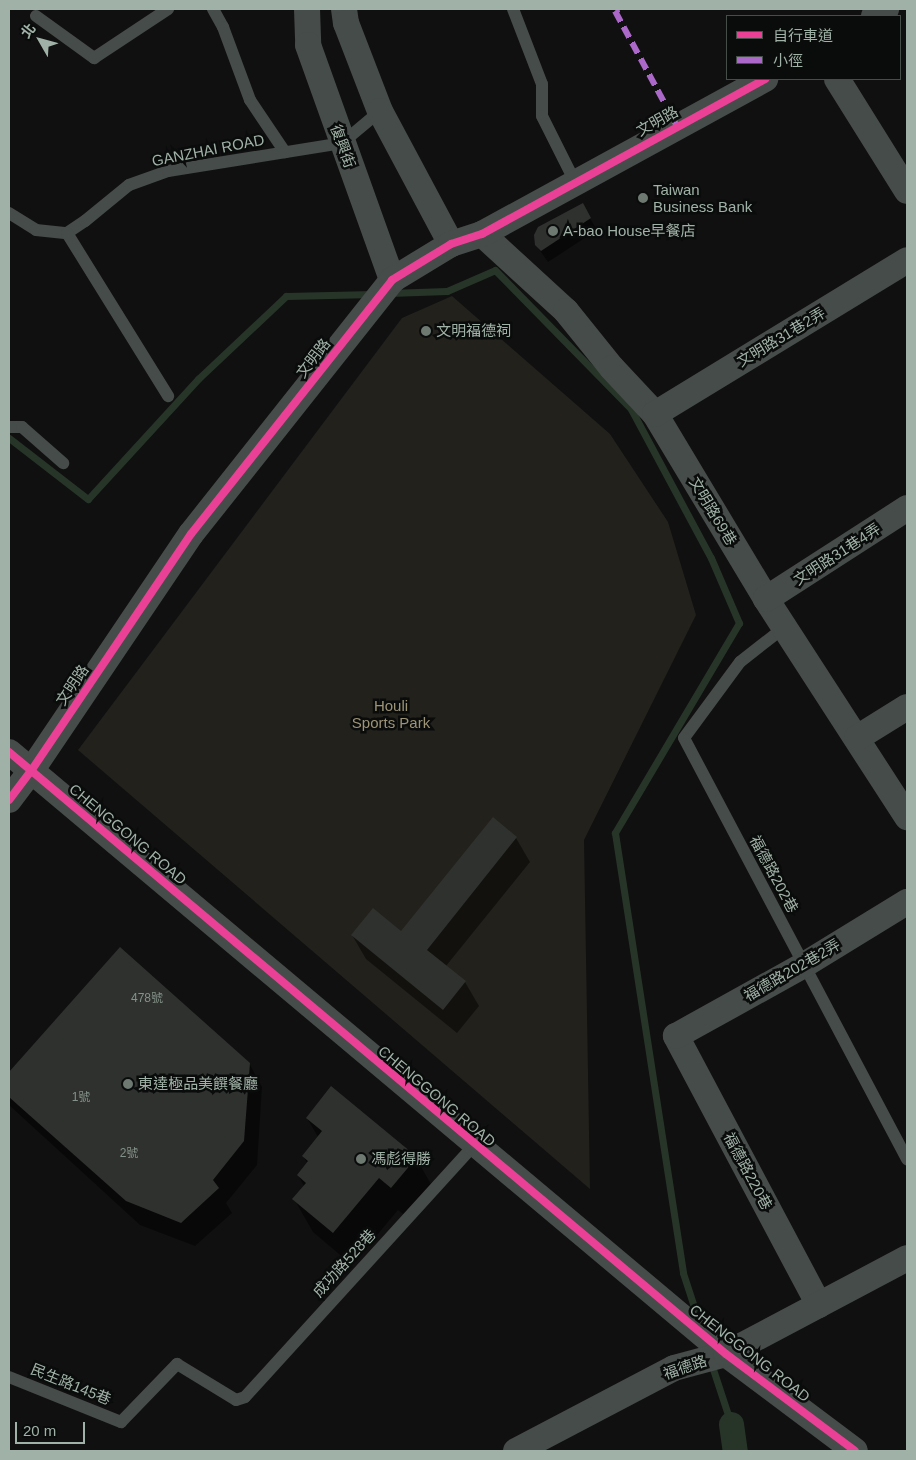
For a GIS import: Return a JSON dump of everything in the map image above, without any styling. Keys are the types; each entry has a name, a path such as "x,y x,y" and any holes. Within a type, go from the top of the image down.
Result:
{"street":[{"name":"復興街","path":"307,9 308,45 392,280"},
{"path":"344,9 346,23 380,111 451,244"},
{"name":"文明路","path":"9,800 32,770 191,534 392,280 451,244 482,234 763,80"},
{"path":"838,80 907,191"},
{"name":"文明路69巷","path":"482,234 566,311 612,368 655,414 766,599 786,626 907,817"},
{"name":"文明路31巷2弄","path":"655,414 907,260"},
{"name":"文明路31巷4弄","path":"766,599 907,508"},
{"path":"857,738 907,707"},
{"name":"CHENGGONG ROAD","path":"9,752 474,1145 726,1354 855,1451"},
{"name":"福德路202巷2弄","path":"676,1036 804,965 907,902"},
{"name":"福德路220巷","path":"676,1036 819,1305"},
{"name":"福德路","path":"516,1451 674,1368 726,1354 907,1258"}],"lane":[{"path":"36,16 94,58 168,9"},
{"name":"GANZHAI ROAD","path":"213,9 223,28 250,100 285,152"},
{"path":"513,9 542,84 542,116 575,182"},
{"path":"342,143 380,111"},
{"name":"GANZHAI ROAD","path":"67,233 85,222 129,185 168,171 342,143"},
{"path":"9,213 36,230 67,233 168,396"},
{"path":"9,427 22,427 63,463"},
{"name":"福德路202巷","path":"786,626 740,662 684,738 907,1160"},
{"name":"成功路528巷","path":"236,1400 245,1397 474,1145"},
{"name":"民生路145巷","path":"9,1377 121,1422 177,1364 236,1400"}],"green space":[{"name":"Houli Sports Park","path":"452,296 610,434 668,522 696,615 584,840 590,1189 78,750 402,318"}],"building":[{"name":"A-bao House早餐店","path":"583,203 591,218 541,251 535,245 534,235 538,227"},
{"path":"493,817 517,837 427,950 466,981 443,1010 351,935 373,908 401,931"},
{"name":"東達極品美饌餐廳","path":"120,947 250,1063 244,1141 213,1180 219,1188 181,1223 126,1201 9,1097 9,1072"},
{"name":"馮彪得勝","path":"331,1086 417,1157 391,1188 379,1178 333,1233 292,1199 306,1183 297,1175 308,1161 302,1156 322,1131 306,1118"}],"waterway":[{"path":"389,293 447,291 495,270 631,409 711,558 739,623 615,833 683,1273 698,1319"},
{"path":"9,438 88,499 198,379 286,296 374,294"},
{"path":"711,1363 731,1424"},
{"path":"731,1424 735,1451"}],"marked path":[{"path":"619,9 615,11 677,126"}],"cycle path":[{"path":"9,800 31,771 191,534 392,280 451,244 482,234 763,80"},
{"path":"9,752 726,1354 855,1451"}],"place":[{"name":"Taiwan Business Bank","path":"643,198"},
{"name":"A-bao House早餐店","path":"553,231"},
{"name":"文明福德祠","path":"426,331"},
{"name":"東達極品美饌餐廳","path":"128,1084"},
{"name":"馮彪得勝","path":"361,1159"}]}
